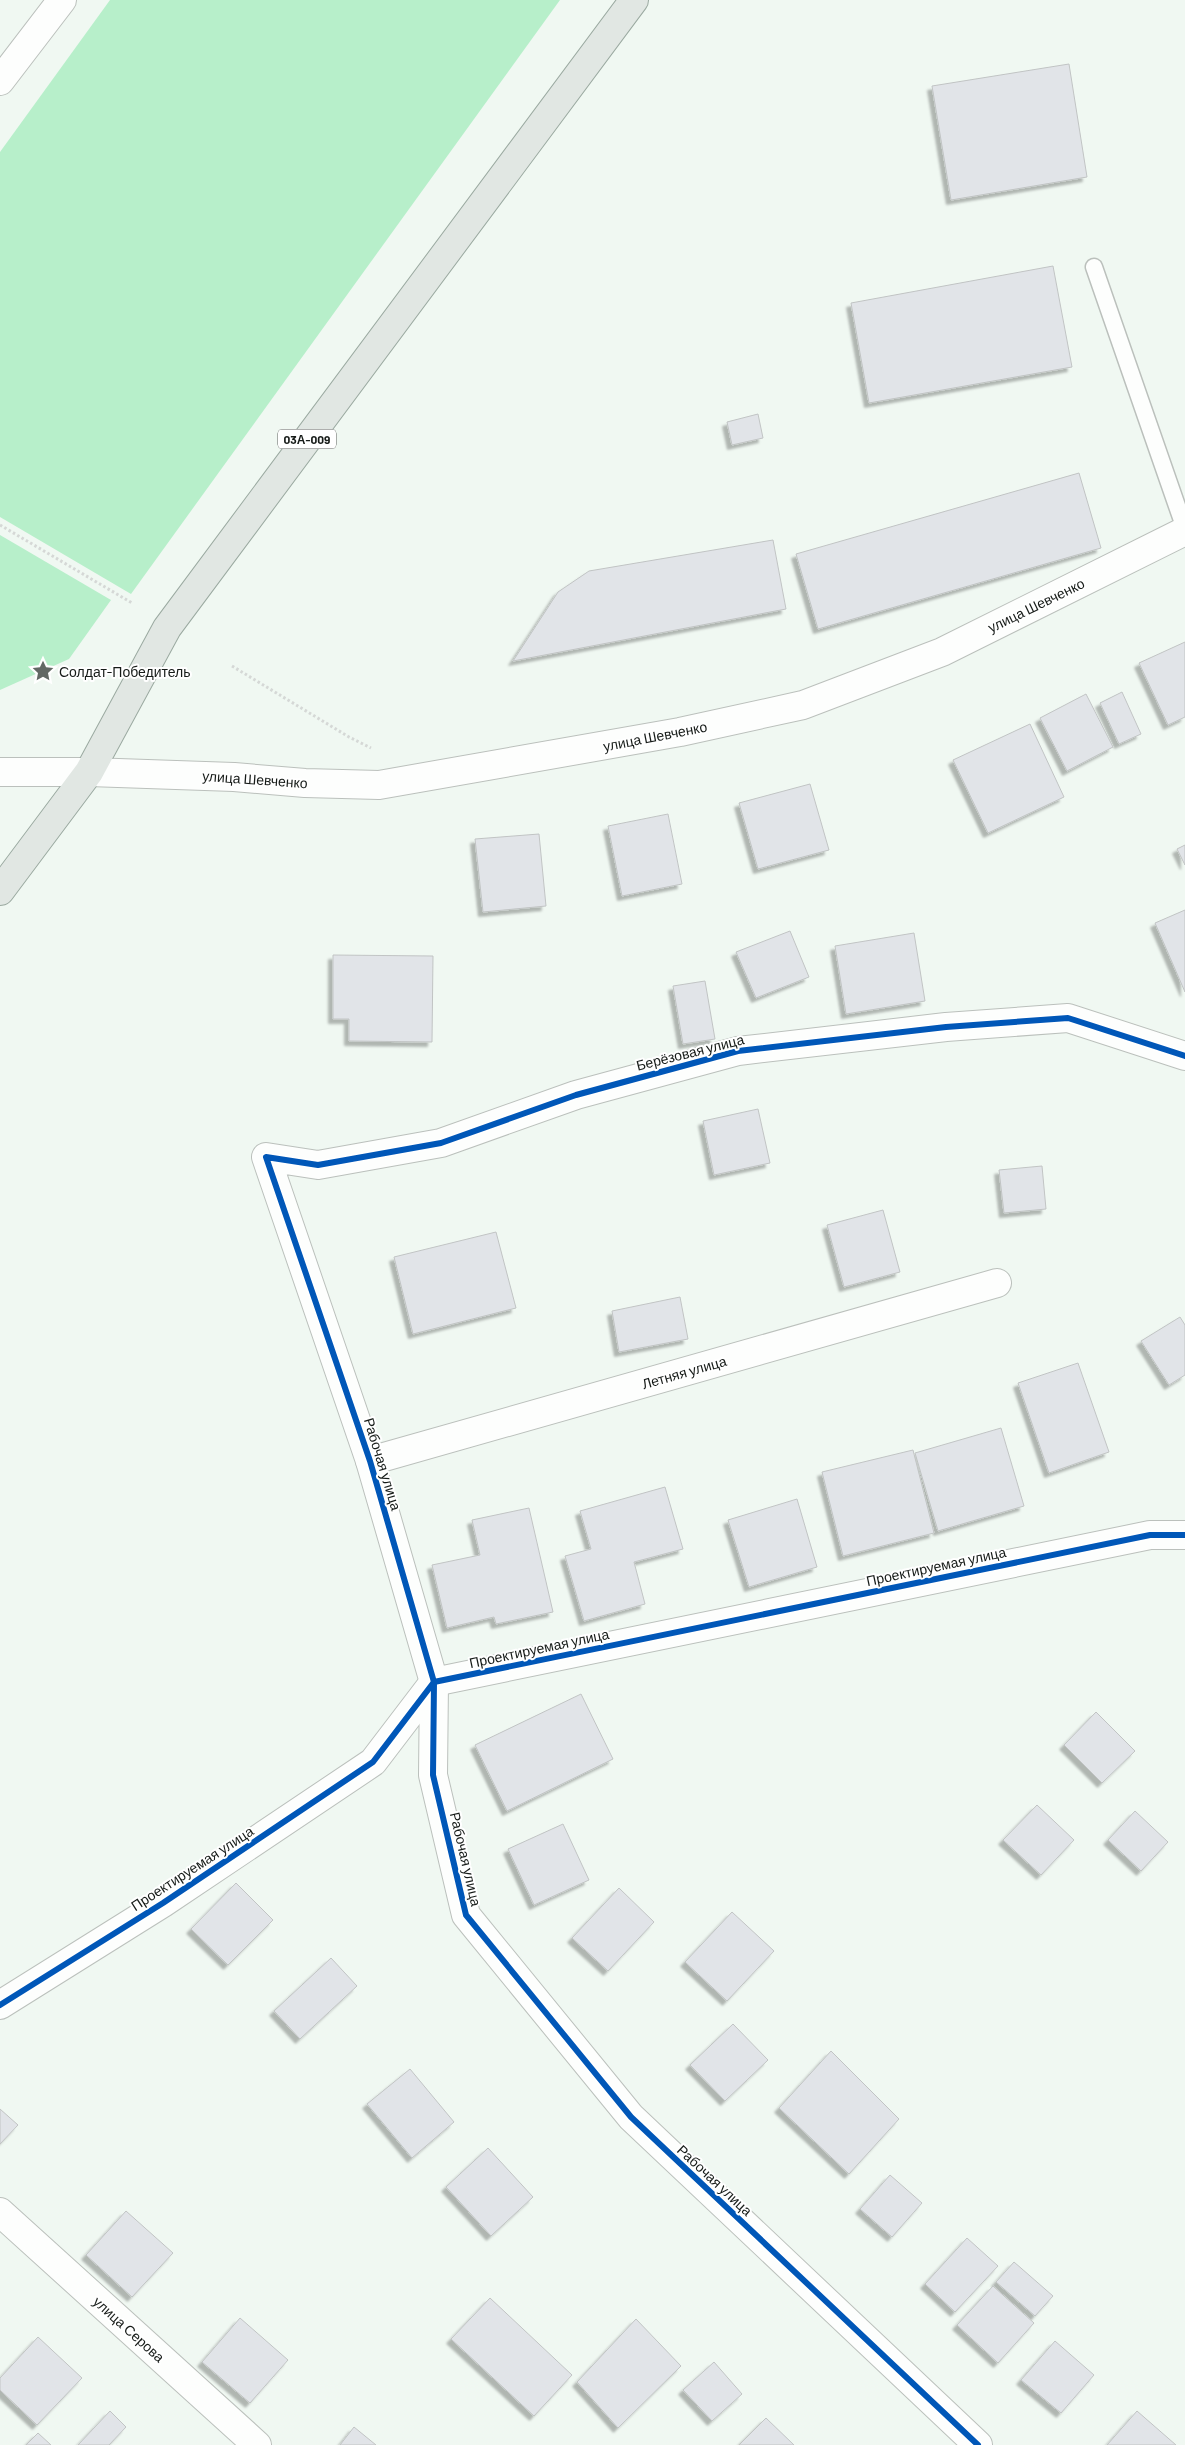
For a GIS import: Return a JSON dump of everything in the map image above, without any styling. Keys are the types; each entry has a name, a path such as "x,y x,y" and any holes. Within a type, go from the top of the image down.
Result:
{"main road":[{"name":"03А-009","path":"0,891 89,772 167,628 634,0"}],"street":[{"path":"0,81 62,0"},
{"name":"улица Шевченко","path":"0,772 89,772 380,785 680,732 803,705 942,652 1185,530"},
{"name":"Берёзовая улица","path":"266,1157 318,1165 441,1143 576,1094 738,1051 946,1027 1068,1018 1185,1056"},
{"name":"Рабочая улица","path":"266,1157 370,1461 434,1682 433,1774 466,1914 631,2117 978,2445"},
{"name":"Летняя улица","path":"370,1461 998,1283"},
{"name":"Проектируемая улица","path":"0,2005 164,1903 373,1762 434,1682 1150,1535 1185,1536"},
{"name":"улица Серова","path":"0,2212 257,2445"}],"lane":[{"path":"1094,267 1185,530"}],"path":[{"path":"0,525 132,603"},
{"path":"232,666 349,737 373,749"}],"green space":[{"path":"110,0 560,0 131,594 0,517 0,152"},
{"path":"0,535 111,600 69,659 0,690"}],"building":[{"path":"1069,64 1087,177 951,200 932,86"},
{"path":"1053,266 1072,367 869,403 851,303"},
{"path":"758,414 763,438 732,445 727,422"},
{"path":"1079,473 1101,548 818,629 796,554"},
{"path":"773,540 786,609 513,661 558,592 589,571"},
{"path":"1185,642 1185,717 1168,725 1139,663"},
{"path":"1122,692 1141,734 1119,744 1100,703"},
{"path":"1086,694 1113,747 1067,771 1040,718"},
{"path":"1030,724 1064,797 988,833 953,760"},
{"path":"810,784 829,850 758,869 739,803"},
{"path":"668,814 682,884 622,896 608,826"},
{"path":"539,834 546,906 483,912 475,839"},
{"path":"1185,845 1185,865 1177,849"},
{"path":"1185,910 1185,992 1155,923"},
{"path":"790,931 809,977 756,998 736,952"},
{"path":"914,933 925,1001 846,1014 835,946"},
{"path":"333,955 433,956 432,1042 349,1041 349,1019 333,1019"},
{"path":"705,981 715,1039 683,1044 673,986"},
{"path":"758,1109 770,1163 714,1175 703,1121"},
{"path":"1042,1166 1046,1209 1004,1213 999,1170"},
{"path":"883,1210 900,1272 844,1287 827,1225"},
{"path":"496,1232 516,1308 413,1334 394,1257"},
{"path":"680,1297 688,1339 619,1352 612,1311"},
{"path":"1180,1317 1185,1325 1185,1375 1169,1385 1141,1341"},
{"path":"1078,1363 1109,1452 1049,1473 1018,1383"},
{"path":"1001,1428 1024,1506 938,1531 915,1453"},
{"path":"913,1450 934,1533 843,1556 822,1472"},
{"path":"665,1487 683,1549 634,1562 645,1604 584,1621 565,1556 591,1549 580,1511"},
{"path":"797,1499 817,1567 749,1587 728,1520"},
{"path":"529,1508 553,1612 496,1624 494,1617 447,1628 432,1565 480,1555 472,1520"},
{"path":"581,1694 613,1759 507,1811 475,1745"},
{"path":"1096,1712 1135,1751 1102,1783 1064,1745"},
{"path":"1037,1805 1074,1840 1041,1875 1003,1840"},
{"path":"1135,1811 1168,1842 1141,1871 1108,1840"},
{"path":"563,1824 589,1880 534,1905 508,1849"},
{"path":"236,1883 273,1920 228,1965 191,1929"},
{"path":"619,1888 654,1922 608,1971 572,1938"},
{"path":"732,1912 774,1951 727,2001 685,1962"},
{"path":"331,1958 357,1986 300,2039 274,2011"},
{"path":"733,2024 768,2060 725,2101 690,2065"},
{"path":"831,2051 899,2119 849,2174 779,2108"},
{"path":"410,2069 454,2122 412,2158 367,2104"},
{"path":"0,2109 18,2125 0,2144"},
{"path":"488,2148 533,2197 491,2236 446,2187"},
{"path":"890,2175 922,2203 892,2237 860,2209"},
{"path":"126,2211 173,2253 132,2297 86,2255"},
{"path":"967,2238 998,2266 955,2312 925,2284"},
{"path":"1014,2262 1053,2296 1035,2316 996,2282"},
{"path":"993,2286 1034,2323 998,2363 957,2325"},
{"path":"490,2298 572,2375 534,2416 451,2339"},
{"path":"240,2318 288,2360 250,2403 202,2362"},
{"path":"636,2319 681,2366 618,2428 577,2382"},
{"path":"38,2337 82,2378 37,2425 0,2390 0,2378"},
{"path":"1055,2341 1094,2375 1061,2413 1021,2380"},
{"path":"714,2362 742,2394 712,2421 683,2390"},
{"path":"110,2411 126,2427 109,2445 78,2445"},
{"path":"1137,2411 1176,2445 1107,2445"},
{"path":"766,2418 794,2445 739,2445"},
{"path":"354,2427 376,2445 340,2445"},
{"path":"38,2433 51,2445 26,2445"}],"cycle path":[{"path":"978,2445 631,2117 466,1915 433,1775 434,1682 370,1461 266,1157 318,1165 441,1143 576,1095 738,1051 946,1027 1068,1018 1185,1056"},
{"path":"0,2005 163,1903 373,1762 434,1682 1150,1535 1185,1535"}],"place":[{"name":"Солдат-Победитель","path":"43,671"}]}
